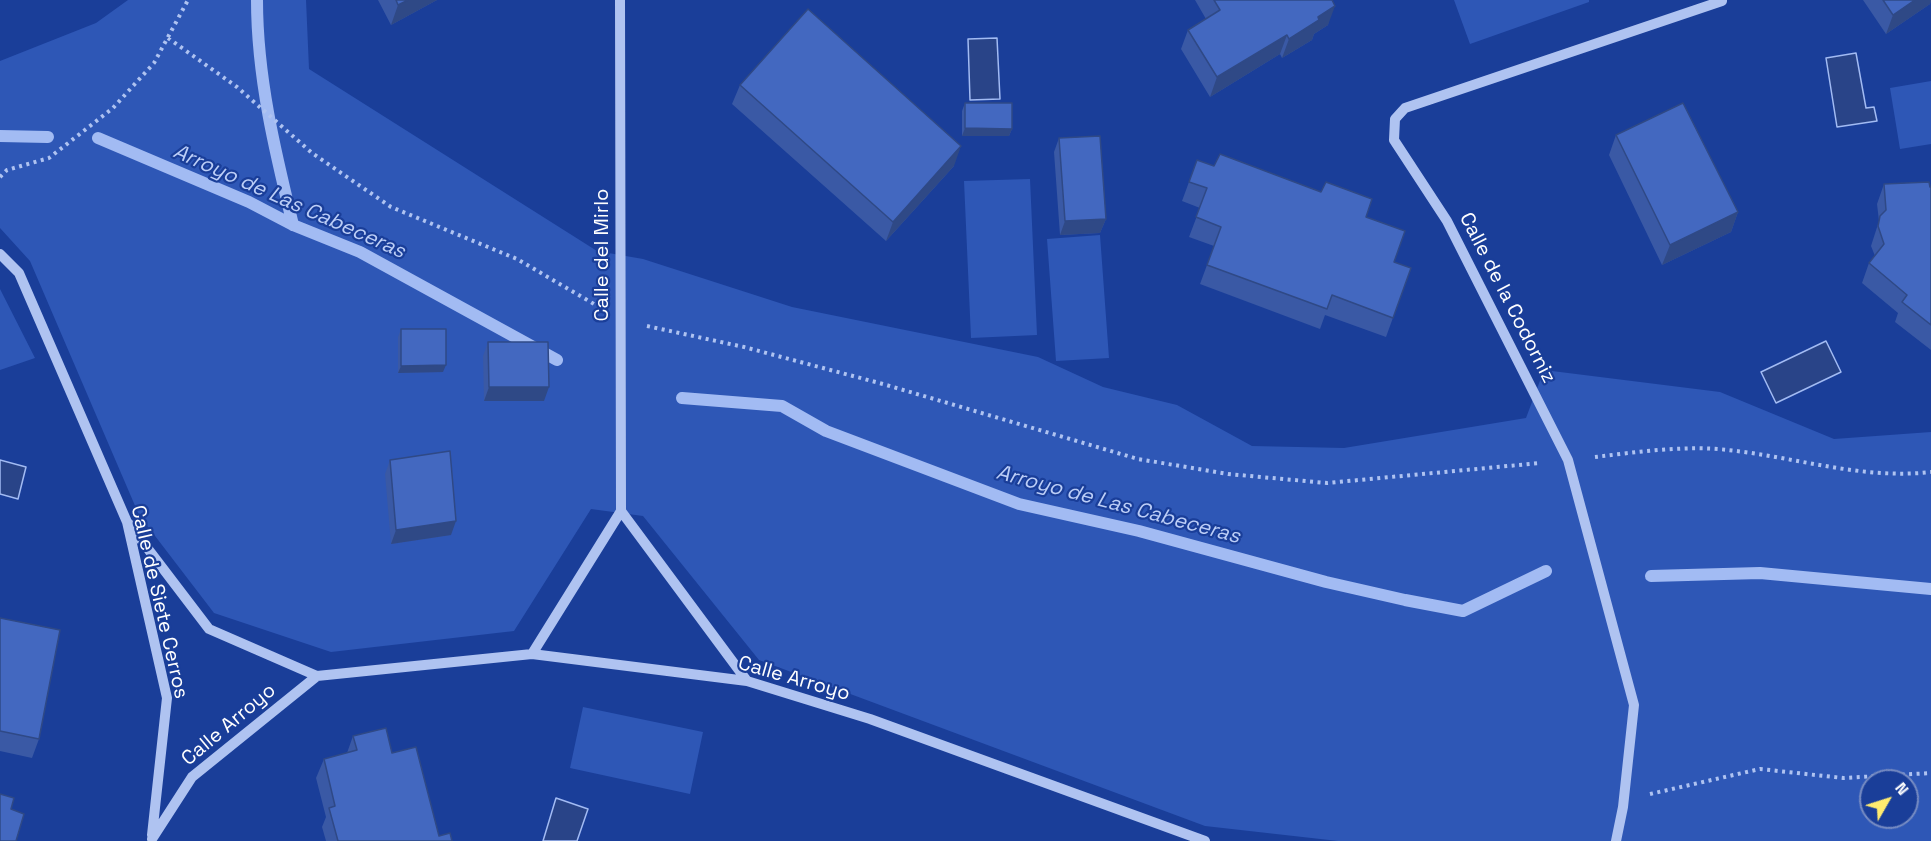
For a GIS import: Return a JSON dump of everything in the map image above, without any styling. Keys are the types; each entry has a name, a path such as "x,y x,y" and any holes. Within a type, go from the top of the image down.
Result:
{"street":[{"name":"Calle del Mirlo","path":"620,0 621,511"},
{"name":"Calle de la Codorniz","path":"1616,841 1624,797 1634,705 1568,460 1447,221 1394,140 1395,119 1405,108 1722,1"},
{"name":"Calle de Siete Cerros","path":"0,254 19,273 127,522 167,698 151,840"},
{"path":"532,654 621,511 747,681"},
{"name":"Calle Arroyo","path":"127,522 209,630 317,676 532,654 747,681 870,719 1205,841"},
{"name":"Calle Arroyo","path":"151,840 192,777 317,676"}],"path":[{"path":"0,177 7,170 49,158 113,108 154,63 188,0"},
{"path":"168,38 237,87 312,153 391,207 517,259 621,321 744,347 872,381 1138,459 1228,474 1327,483 1638,452 1725,450 1896,476 1931,472"},
{"path":"1624,797 1674,790 1760,769 1844,778 1931,773"}],"shaded area":[{"path":"128,0 306,0 309,69 597,251 643,259 792,307 1038,357 1103,387 1177,405 1252,446 1344,448 1526,418 1544,370 1720,392 1834,439 1931,432 1931,841 1338,841 1205,826 759,660 643,516 591,509 514,631 331,652 214,613 139,515 30,261 0,228 0,61 96,23"},
{"path":"1454,0 1589,0 1589,2 1470,44"},
{"path":"997,38 1000,99 970,100 968,39"},
{"path":"1856,53 1866,108 1874,107 1877,121 1837,127 1826,58"},
{"path":"1931,81 1931,144 1900,149 1890,88"},
{"path":"1030,179 1037,335 971,338 964,181"},
{"path":"1100,235 1109,358 1056,361 1047,239"},
{"path":"0,289 35,358 0,370"},
{"path":"1826,341 1841,372 1776,403 1761,372"},
{"path":"0,460 26,467 18,499 0,494"},
{"path":"583,707 703,732 690,794 570,768"},
{"path":"556,798 588,809 577,841 543,841"}],"building":[{"path":"396,0 408,0 398,5"},
{"path":"1214,0 1332,0 1335,6 1318,17 1319,20 1289,39 1287,35 1217,77 1188,30 1220,10"},
{"path":"1883,0 1915,0 1893,15"},
{"path":"808,9 961,146 893,222 740,85"},
{"path":"965,103 1012,103 1012,129 965,128"},
{"path":"1683,103 1738,212 1670,245 1616,135"},
{"path":"1100,136 1106,219 1065,221 1059,138"},
{"path":"1220,154 1321,192 1326,182 1372,199 1366,217 1405,231 1394,262 1411,268 1393,318 1332,295 1327,309 1207,265 1221,227 1196,217 1207,188 1189,182 1197,160 1214,166"},
{"path":"1929,182 1931,187 1931,325 1902,302 1907,295 1869,263 1884,244 1878,226 1880,216 1886,210 1884,184"},
{"path":"401,329 446,329 446,365 401,366"},
{"path":"488,342 548,342 549,387 489,387"},
{"path":"450,451 456,521 396,530 390,460"},
{"path":"0,618 60,630 39,739 0,731"},
{"path":"386,728 392,753 416,747 439,836 450,833 452,841 338,841 329,808 335,806 324,759 357,750 353,736"},
{"path":"0,794 14,798 11,809 24,814 16,841 0,841"}],"waterway":[{"path":"257,0 264,86 293,225"},
{"name":"Arroyo de Las Cabeceras","path":"0,136 48,137"},
{"name":"Arroyo de Las Cabeceras","path":"98,138 249,202 293,225 360,252 557,360"},
{"name":"Arroyo de Las Cabeceras","path":"682,398 782,406 826,431 1019,504 1139,531 1326,582 1405,600 1463,611 1546,571"},
{"name":"Arroyo de Las Cabeceras","path":"1651,576 1760,573 1931,589"}]}
